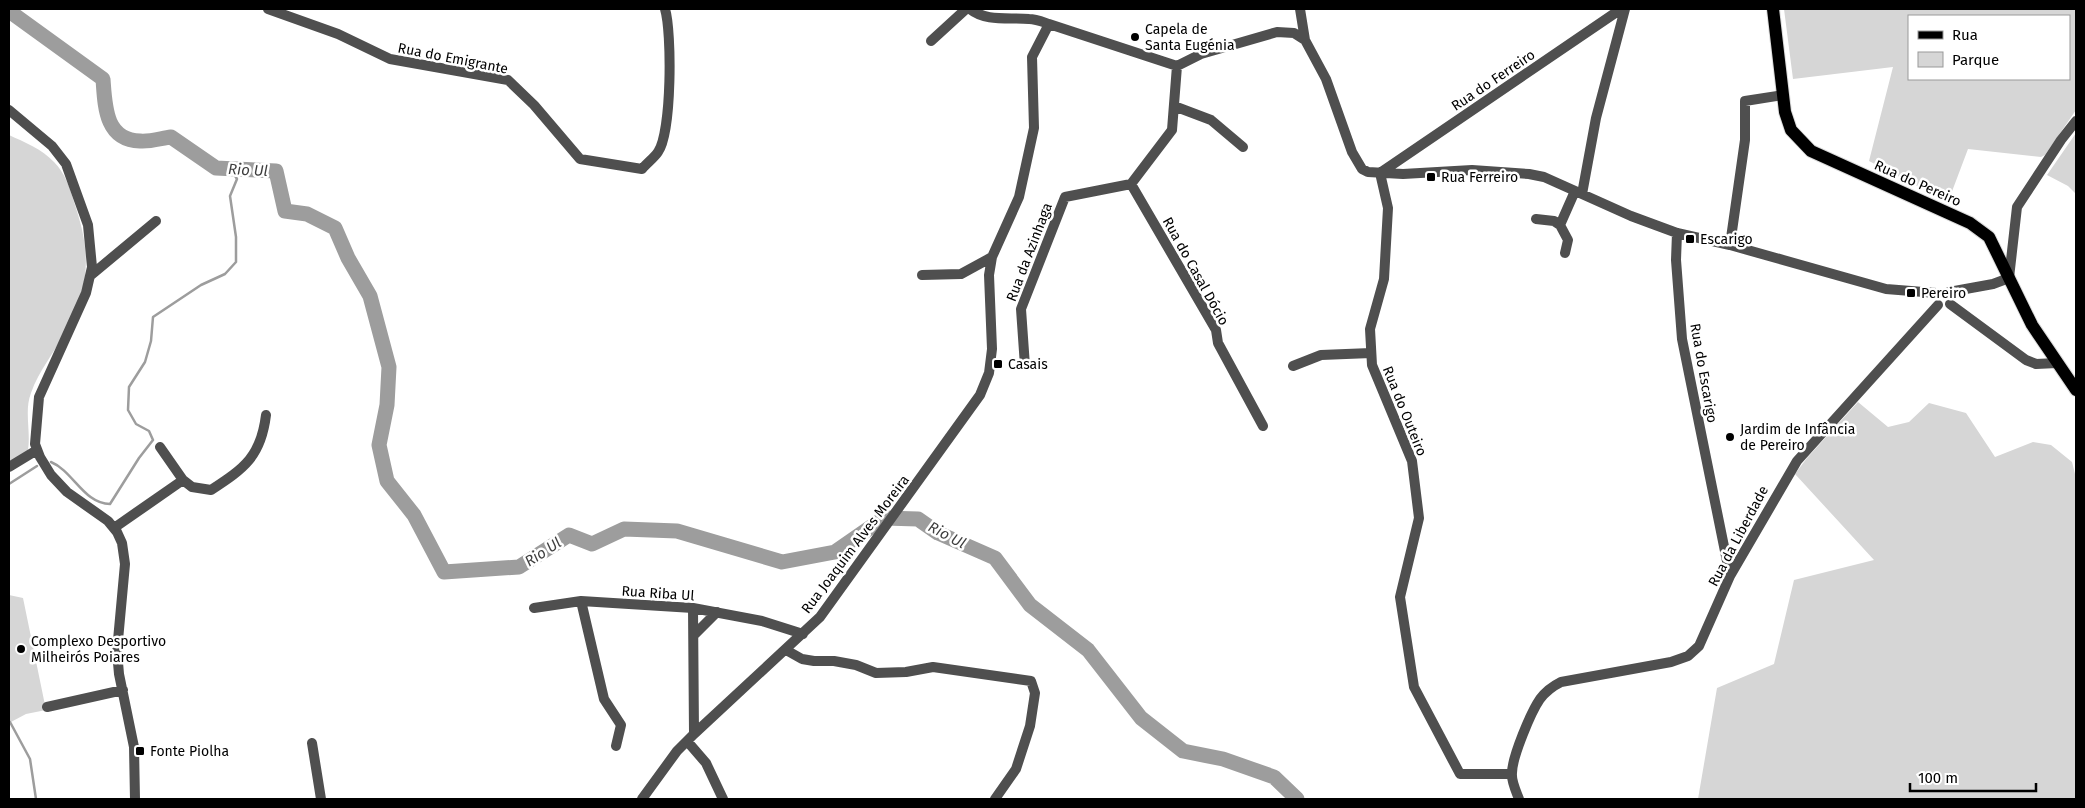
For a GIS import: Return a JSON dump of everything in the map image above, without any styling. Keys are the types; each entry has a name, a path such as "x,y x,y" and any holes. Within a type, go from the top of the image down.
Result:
{"main road":[{"name":"Rua do Pereiro","path":"1773,9 1785,112 1791,130 1811,151 1970,222 1989,237 2032,325 2076,390"}],"street":[{"name":"Rua do Emigrante","path":"268,9 338,34 390,59 508,80 534,105 580,159 642,169 659,151 665,128 668,94 668,21 665,9"},
{"path":"931,41 968,9 994,18 1032,19 1177,66 1201,54 1277,32 1294,33 1305,40"},
{"path":"1300,9 1305,40 1326,79 1347,140 1358,164 1368,172 1403,174 1472,170 1511,171 1544,177 1631,216 1677,233 1730,245 1886,288 1936,293 1944,290 1948,292 1993,284 2009,278 2017,207 2061,140 2076,121"},
{"name":"Rua do Ferreiro","path":"1380,173 1621,9"},
{"path":"1560,225 1578,193 1625,9"},
{"name":"Rua Joaquim Alves Moreira","path":"642,799 677,751 820,617 882,534 980,396 989,373 992,349 989,275 992,257 1019,197 1034,128 1032,57 1049,24"},
{"path":"1131,184 1172,130 1177,66"},
{"path":"1730,245 1745,140 1745,101 1783,95"},
{"path":"1174,106 1211,120 1243,147"},
{"path":"9,110 52,146 66,164 88,225 92,267 86,293 39,397 35,444 51,475 67,492 108,521 122,543 125,556 117,651 134,747 135,799"},
{"name":"Rua do Outeiro","path":"1380,173 1388,208 1384,279 1370,329 1371,353 1372,365 1412,461 1419,518 1400,597 1414,687 1460,774 1512,774"},
{"name":"Rua da Azinhaga","path":"1025,366 1021,309 1065,197 1131,184"},
{"name":"Rua do Casal Dócio","path":"1131,184 1216,330 1218,343 1262,426"},
{"path":"1536,219 1554,221 1560,225 1568,240 1565,253"},
{"path":"90,276 156,220"},
{"name":"Rua do Escarigo","path":"1677,233 1676,260 1682,339 1730,576"},
{"path":"922,275 962,274 992,257"},
{"path":"1948,292 1951,296 1950,304"},
{"path":"1936,293 1935,301 1938,305 1943,307 1950,304"},
{"path":"1950,304 2026,360 2036,364 2058,364"},
{"name":"Rua da Liberdade","path":"1512,774 1514,762 1534,709 1541,697 1550,688 1572,679 1671,662 1688,656 1699,646 1706,635 1730,576 1797,461 1938,305"},
{"path":"1293,366 1321,355 1371,353"},
{"path":"160,447 184,480 192,487 211,490 233,476 249,462 264,436 266,415"},
{"path":"9,467 37,450"},
{"path":"114,528 184,480"},
{"path":"581,601 604,699 621,725 616,746"},
{"name":"Rua Riba Ul","path":"534,608 581,601 693,608 762,621 778,628 803,634"},
{"path":"693,608 691,737 723,799"},
{"path":"694,635 717,612"},
{"path":"778,628 788,648 802,659 814,662 834,661 856,665 876,673 906,672 933,667 1031,682 1035,693 1030,726 1016,769 995,799"},
{"path":"47,707 123,690"},
{"path":"312,743 320,799"},
{"path":"1512,774 1519,799"}],"green space":[{"path":"1784,9 2076,9 2076,110 2045,155 2041,157 1968,149 1948,202 1869,161 1893,67 1793,79"},
{"path":"2076,133 2076,194 2068,186 2047,175"},
{"path":"9,135 44,153 58,166 64,176 80,220 86,252 86,267 84,282 74,313 31,393 28,407 28,450 21,458 9,461"},
{"path":"1858,402 1888,427 1909,422 1929,403 1966,413 1995,457 2033,442 2051,445 2072,462 2076,478 2076,799 1698,799 1717,688 1774,664 1794,580 1874,560 1795,474 1807,458"},
{"name":"Complexo Desportivo Milheirós Poiares","path":"9,595 23,598 46,710 26,714 9,723"}],"waterway":[{"name":"Rio Ul","path":"9,11 103,79 106,110 109,120 113,128 120,135 128,139 140,141 171,137 216,168 276,171 285,211 307,214 335,228 348,258 370,296 389,367 387,405 379,445 387,481 414,515 444,572 519,567 569,535 592,544 624,529 677,531 782,562 835,552 884,518 918,519 938,533 995,558 1030,605 1088,650 1141,718 1183,751 1223,759 1274,777 1297,799"},
{"path":"51,462 66,472 93,499 101,503 110,504 139,458 153,440 149,431 136,424 128,410 129,387 145,362 151,341 153,317 201,285 225,274 236,262 236,237 230,196 237,179 231,169"},
{"path":"9,484 37,466"},
{"path":"10,722 30,759 36,799"}],"place":[{"name":"Capela de Santa Eugénia","path":"1135,37"},
{"name":"Rua Ferreiro","path":"1431,177"},
{"name":"Escarigo","path":"1690,239"},
{"name":"Pereiro","path":"1911,293"},
{"name":"Casais","path":"998,364"},
{"name":"Jardim de Infância de Pereiro","path":"1730,437"},
{"name":"Complexo Desportivo Milheirós Poiares","path":"21,649"},
{"name":"Fonte Piolha","path":"140,751"}]}
